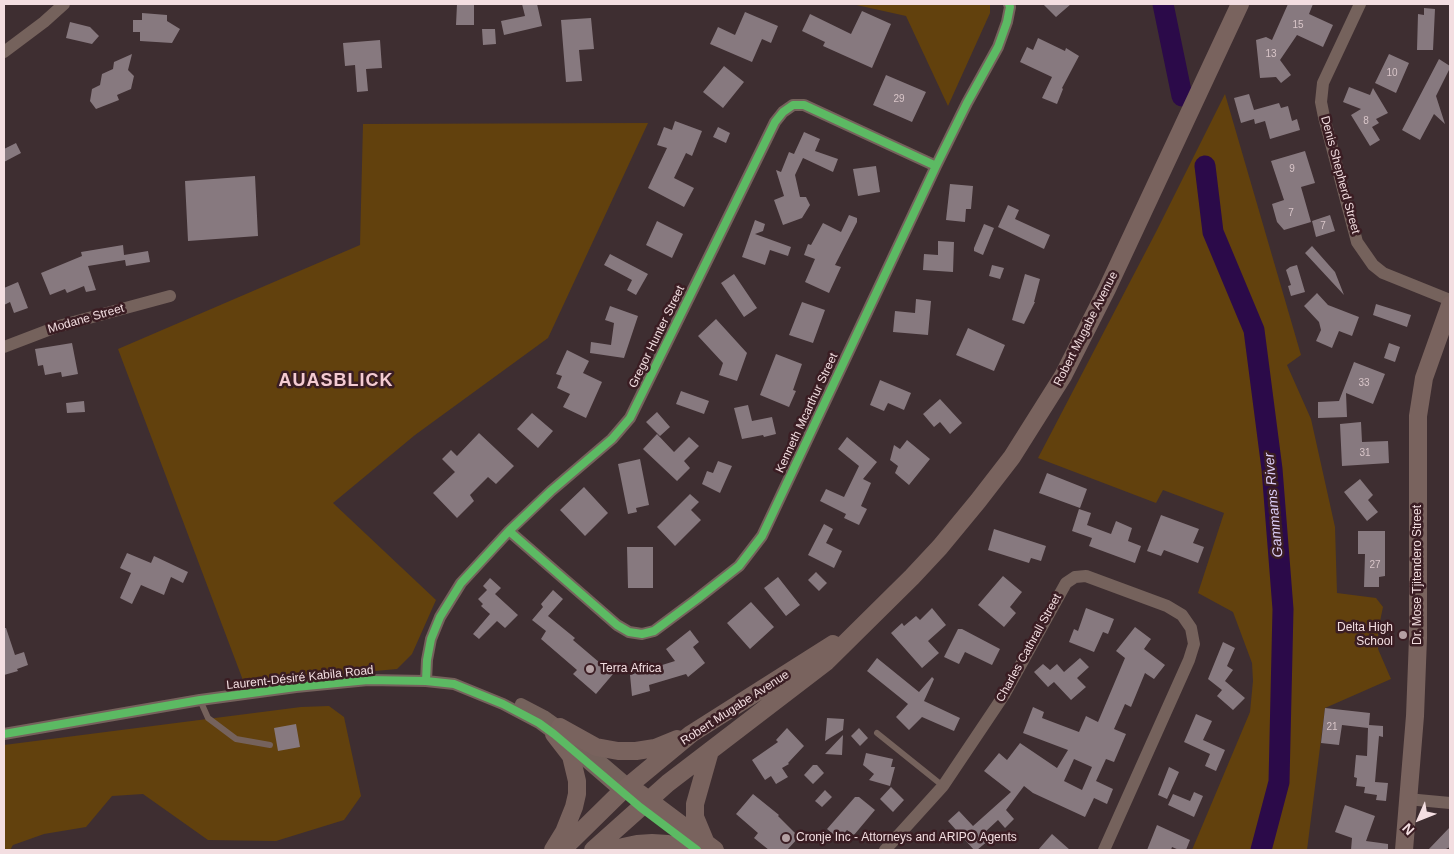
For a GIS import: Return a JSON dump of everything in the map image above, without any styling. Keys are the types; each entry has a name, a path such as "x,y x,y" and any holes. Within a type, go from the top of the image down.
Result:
{"main road":[{"name":"Robert Mugabe Avenue","path":"593,850 644,804 826,662 873,617 934,553 1012,458 1063,376 1107,289 1240,4"},
{"name":"Dr. Mose Tjitendero Street","path":"1404,850 1415,716 1418,638 1418,416 1424,378 1450,305"},
{"name":"Robert Mugabe Avenue","path":"562,850 625,789 691,734 873,617"},
{"path":"557,731 596,747 618,751 655,748 691,734"},
{"path":"553,850 564,832 577,794 577,781 571,756 557,731"},
{"path":"706,848 695,817 695,804 710,751"},
{"name":"Laurent-Désiré Kabila Road","path":"625,789 706,848"},
{"path":"616,850 637,844 652,843 668,844 686,850"}],"street":[{"path":"5,49 44,22 64,4"},
{"name":"Kenneth Mcarthur Street","path":"509,531 617,625 630,632 642,634 654,631 739,566 762,536 936,166 998,46 1007,22 1009,4"},
{"name":"Denis Shepherd Street","path":"1360,4 1323,83 1321,102 1357,242 1373,264 1383,273 1450,300"},
{"name":"Gregor Hunter Street","path":"426,681 427,660 432,639 440,617 461,583 509,531 551,490 612,439 630,418 775,122 783,112 793,105 804,105 936,166"},
{"name":"Modane Street","path":"4,347 59,326 170,296"},
{"name":"Charles Cathrall Street","path":"885,850 943,786 1004,695 1066,583 1075,577 1086,576 1167,606 1182,615 1191,628 1194,644 1104,850"},
{"name":"Laurent-Désiré Kabila Road","path":"4,734 200,700 368,680 426,681 454,684 557,731 625,789"},
{"path":"1408,799 1450,803"}],"lane":[{"path":"200,700 208,718 236,739 270,745"},
{"path":"877,733 943,786"}],"shaded area":[{"path":"852,4 990,4 990,13 948,106 906,16"},
{"path":"1225,94 1301,355 1287,365 1311,419 1335,527 1337,593 1376,598 1383,607 1378,631 1378,649 1391,679 1325,708 1307,850 1192,850 1250,712 1253,681 1252,663 1233,612 1198,593 1224,513 1163,490 1156,503 1038,458 1156,232"},
{"path":"648,123 548,338 415,435 333,503 436,600 412,654 397,669 244,683 118,349 360,245 363,124"},
{"path":"329,706 344,717 361,796 344,820 276,841 208,840 143,794 112,796 86,827 44,834 13,845 10,850 4,850 4,745 301,707"}],"building":[{"path":"457,4 474,4 474,25 456,25"},
{"path":"522,4 537,4 542,26 504,35 501,21 525,16"},
{"path":"1043,4 1071,4 1056,17"},
{"path":"1288,4 1313,4 1309,14 1333,25 1323,47 1297,35 1280,60 1291,75 1281,83 1276,77 1260,78 1256,40 1266,37 1272,40"},
{"path":"1424,8 1435,9 1433,50 1417,50 1418,14 1424,15"},
{"path":"862,11 891,24 872,68 823,46 825,42 802,31 810,14 851,34"},
{"path":"745,12 778,26 771,43 762,39 752,62 710,44 718,27 735,35"},
{"path":"142,13 167,15 167,21 180,29 172,43 140,41 140,32 133,32 133,20 142,20"},
{"path":"591,18 594,49 579,50 582,81 566,82 561,20"},
{"path":"70,22 90,27 99,36 92,44 66,38"},
{"path":"482,29 495,29 496,44 483,45"},
{"path":"1038,38 1065,51 1066,48 1079,56 1062,88 1057,104 1042,98 1052,77 1020,62 1027,47 1033,50"},
{"path":"380,40 382,68 366,69 368,91 357,92 355,65 345,66 343,43"},
{"path":"132,54 128,70 134,76 131,89 117,95 119,100 96,109 90,101 92,89 100,85 102,74 113,69 114,62"},
{"path":"1389,54 1409,63 1396,93 1375,83"},
{"path":"1439,59 1450,66 1436,96 1445,124 1434,114 1420,140 1402,130"},
{"path":"724,66 744,82 723,108 703,92"},
{"path":"886,75 926,92 912,122 873,105"},
{"path":"1349,87 1370,95 1373,88 1388,113 1376,119 1379,123 1372,127 1380,140 1370,146 1351,115 1361,109 1343,102"},
{"path":"1249,94 1254,110 1279,103 1281,108 1288,106 1292,121 1297,119 1300,130 1270,139 1265,121 1255,124 1254,119 1241,123 1234,98"},
{"path":"675,121 702,131 692,156 686,153 674,178 694,188 684,207 648,188 667,148 657,145 664,127 672,130"},
{"path":"718,127 730,133 726,143 713,137"},
{"path":"804,132 820,139 815,151 838,159 833,172 803,158 795,175 800,197 806,197 810,205 802,218 783,225 774,200 784,196 776,170 781,172 789,152 794,154"},
{"path":"16,143 21,153 4,162 4,149"},
{"path":"1305,151 1315,183 1301,187 1311,222 1284,230 1277,222 1272,204 1284,200 1271,161"},
{"path":"876,166 880,192 858,196 853,169"},
{"path":"255,176 258,236 188,241 185,181"},
{"path":"950,184 973,186 971,209 966,209 965,222 946,220"},
{"path":"1008,205 1019,210 1015,219 1050,235 1044,249 998,227"},
{"path":"849,215 857,218 857,222 835,265 841,267 829,293 805,282 815,259 804,255 808,244 811,245 823,223 841,232"},
{"path":"1330,215 1335,231 1316,237 1312,221"},
{"path":"755,220 765,224 763,231 755,234 791,247 788,256 770,250 765,265 742,257"},
{"path":"657,221 683,234 672,258 646,245"},
{"path":"984,224 994,228 983,255 974,251 974,248"},
{"path":"938,241 954,242 953,272 923,270 924,254 938,255"},
{"path":"123,245 124,255 148,251 150,262 126,266 125,260 88,266 96,290 86,292 84,286 67,293 65,289 50,295 41,273 82,256 81,252"},
{"path":"1312,246 1335,272 1344,295 1305,253"},
{"path":"610,254 648,274 636,295 627,290 632,280 604,265"},
{"path":"992,265 1004,268 1000,279 989,276"},
{"path":"1297,265 1305,292 1291,296 1288,286 1291,285 1286,270"},
{"path":"734,274 757,308 744,317 721,283"},
{"path":"1025,274 1040,279 1035,302 1024,324 1012,320"},
{"path":"18,282 28,308 14,313 10,302 4,305 4,288"},
{"path":"1317,293 1328,305 1359,317 1352,336 1339,331 1332,348 1316,341 1321,330 1319,322 1304,306"},
{"path":"916,299 931,301 928,335 893,332 895,311 915,313"},
{"path":"802,302 825,310 813,343 789,335"},
{"path":"1376,304 1411,315 1407,327 1373,315"},
{"path":"610,306 638,316 624,358 590,353 591,342 611,345 614,323 605,320"},
{"path":"716,319 747,353 737,381 719,375 723,363 698,336"},
{"path":"968,328 1005,345 994,371 956,355"},
{"path":"72,343 78,374 62,377 61,372 45,375 43,365 38,366 35,349"},
{"path":"1389,343 1400,347 1395,362 1384,358"},
{"path":"567,350 589,361 583,373 602,382 586,418 563,407 570,394 557,388 562,376 556,374"},
{"path":"776,354 802,364 793,390 796,391 789,407 760,395"},
{"path":"1354,362 1385,374 1373,404 1346,393 1347,417 1318,418 1318,402 1339,401"},
{"path":"880,380 911,393 904,410 888,403 884,411 870,405"},
{"path":"681,391 709,401 704,414 676,404"},
{"path":"940,399 962,423 950,434 940,422 934,427 923,414"},
{"path":"84,401 85,412 67,413 66,403"},
{"path":"748,405 752,421 772,417 776,434 742,439 734,408"},
{"path":"657,412 670,427 660,436 646,422"},
{"path":"532,413 553,431 538,448 517,429"},
{"path":"1361,422 1362,442 1388,441 1389,463 1342,466 1340,424"},
{"path":"479,433 514,466 496,484 488,477 470,495 474,501 457,518 433,493 455,472 442,459 451,450 457,456"},
{"path":"657,434 674,452 689,437 699,446 684,461 690,468 677,481 643,449"},
{"path":"847,437 877,462 863,479 871,483 861,506 867,509 859,525 844,518 846,514 820,501 826,489 844,497 859,466 838,449"},
{"path":"907,440 930,459 909,485 895,473 898,466 890,460 894,445 900,449"},
{"path":"640,459 649,505 636,508 637,512 628,514 618,464"},
{"path":"718,461 732,466 720,493 702,484 707,471 713,473"},
{"path":"1047,473 1087,489 1080,508 1039,493"},
{"path":"1360,479 1373,495 1368,500 1378,512 1367,521 1344,492"},
{"path":"584,487 608,513 585,536 560,510"},
{"path":"690,494 699,502 691,510 701,520 675,546 657,527"},
{"path":"1079,509 1091,513 1087,525 1111,534 1116,521 1132,528 1128,541 1141,546 1135,563 1089,546 1092,538 1072,531"},
{"path":"1161,515 1199,529 1193,543 1204,547 1198,563 1164,550 1161,556 1147,551"},
{"path":"824,524 833,529 826,543 842,551 834,568 808,555"},
{"path":"994,529 1046,546 1041,561 1031,558 1029,563 988,550"},
{"path":"1358,531 1385,531 1385,576 1379,577 1379,587 1364,587 1365,554 1358,554"},
{"path":"627,547 653,547 653,588 628,588"},
{"path":"127,553 151,563 154,556 188,572 183,583 171,577 164,595 141,585 132,604 120,598 131,573 120,568"},
{"path":"816,572 827,583 819,591 808,580"},
{"path":"1003,576 1022,592 1010,607 1016,613 1004,627 978,605"},
{"path":"778,577 800,605 786,616 764,588"},
{"path":"490,578 501,588 495,594 518,615 505,628 497,621 479,639 473,634 490,614 481,606 483,604 478,599 487,590 483,586"},
{"path":"553,590 563,599 548,616 575,638 573,640 613,674 596,694 573,674 577,670 541,639 546,631 532,620 543,607 541,604"},
{"path":"751,602 774,627 750,649 727,623"},
{"path":"932,608 946,625 928,641 939,653 922,668 891,633 902,623 904,626 916,616 920,620"},
{"path":"1086,608 1114,619 1108,634 1103,632 1094,652 1069,642 1074,629 1078,631"},
{"path":"1135,627 1151,639 1144,649 1165,665 1154,679 1145,673 1131,707 1125,704 1114,729 1126,734 1114,762 1106,759 1096,781 1113,789 1107,804 1094,798 1085,817 1033,793 1024,786 1006,810 1014,819 1005,828 998,820 984,833 989,840 977,850 974,850 948,821 959,811 973,826 1011,792 984,771 999,753 1007,760 1020,743 1057,768 1068,750 1023,733 1033,707 1044,712 1042,718 1079,732 1086,716 1098,722 1125,658 1116,651","holes":["1074,759 1092,767 1082,790 1064,781"]},
{"path":"4,628 6,628 15,655 24,652 28,665 17,669 18,671 4,675"},
{"path":"958,629 962,629 1000,649 992,665 965,652 959,664 944,657"},
{"path":"690,630 699,642 693,647 705,663 688,677 686,674 649,685 650,691 632,696 630,675 675,661 666,649"},
{"path":"1223,642 1235,648 1227,666 1233,670 1225,681 1245,698 1233,710 1217,696 1222,690 1208,679"},
{"path":"877,658 919,692 932,677 934,679 924,701 960,718 954,731 922,717 909,730 896,717 908,704 867,671"},
{"path":"1080,658 1089,667 1077,678 1086,687 1071,700 1054,682 1048,687 1034,672 1043,664 1050,670 1057,664 1064,672"},
{"path":"1325,708 1370,713 1369,725 1383,726 1383,737 1379,736 1375,782 1388,783 1386,801 1376,800 1377,795 1364,793 1365,787 1356,786 1357,778 1354,777 1356,755 1367,756 1368,728 1342,725 1339,745 1321,743"},
{"path":"1196,714 1212,721 1203,740 1225,750 1216,771 1205,766 1210,754 1184,742"},
{"path":"827,718 844,719 843,730 825,741"},
{"path":"296,724 300,747 278,751 274,728"},
{"path":"787,728 804,746 789,764 782,768 788,777 776,784 771,776 765,780 752,760 778,742 776,740"},
{"path":"859,728 868,738 860,746 851,736"},
{"path":"843,735 842,755 825,754"},
{"path":"866,753 893,759 891,767 895,767 890,786 869,780 874,774 863,765"},
{"path":"813,765 817,765 824,773 813,784 804,775"},
{"path":"1169,767 1179,772 1167,799 1158,795"},
{"path":"891,787 904,800 893,812 880,799"},
{"path":"825,790 832,797 822,807 815,801"},
{"path":"1194,792 1203,796 1194,817 1168,805 1173,794 1190,801"},
{"path":"753,794 779,815 799,837 787,850 769,850 754,838 758,833 736,814"},
{"path":"855,797 859,797 875,810 854,835 847,830 839,839 827,829"},
{"path":"1345,805 1375,816 1366,841 1388,844 1388,850 1351,850 1352,838 1335,832"},
{"path":"1157,825 1190,840 1186,850 1172,847 1171,850 1147,850"},
{"path":"1450,827 1450,847 1444,850 1428,850"},
{"path":"1052,834 1070,850 1038,850"}],"waterway":[{"name":"Gammams River","path":"1163,4 1182,96"},
{"name":"Gammams River","path":"1205,166 1213,232 1254,330 1272,469 1283,609 1279,782 1261,850"}],"cycle path":[{"path":"509,531 617,625 629,632 642,634 654,631 739,566 762,536 936,166 967,103 998,47 1007,22 1009,4"},
{"path":"426,681 431,639 440,617 461,583 509,531 551,491 612,439 630,418 775,122 783,112 793,105 804,105 936,166"},
{"path":"4,734 200,700 296,687 368,680 426,681 454,684 503,704 539,723 640,807 697,850"}],"place":[{"name":"Delta High School","path":"1403,635"},
{"name":"Terra Africa","path":"590,669"},
{"name":"Cronje Inc - Attorneys and ARIPO Agents","path":"786,838"}],"district":[{"name":"AUASBLICK","path":"336,381"}]}
